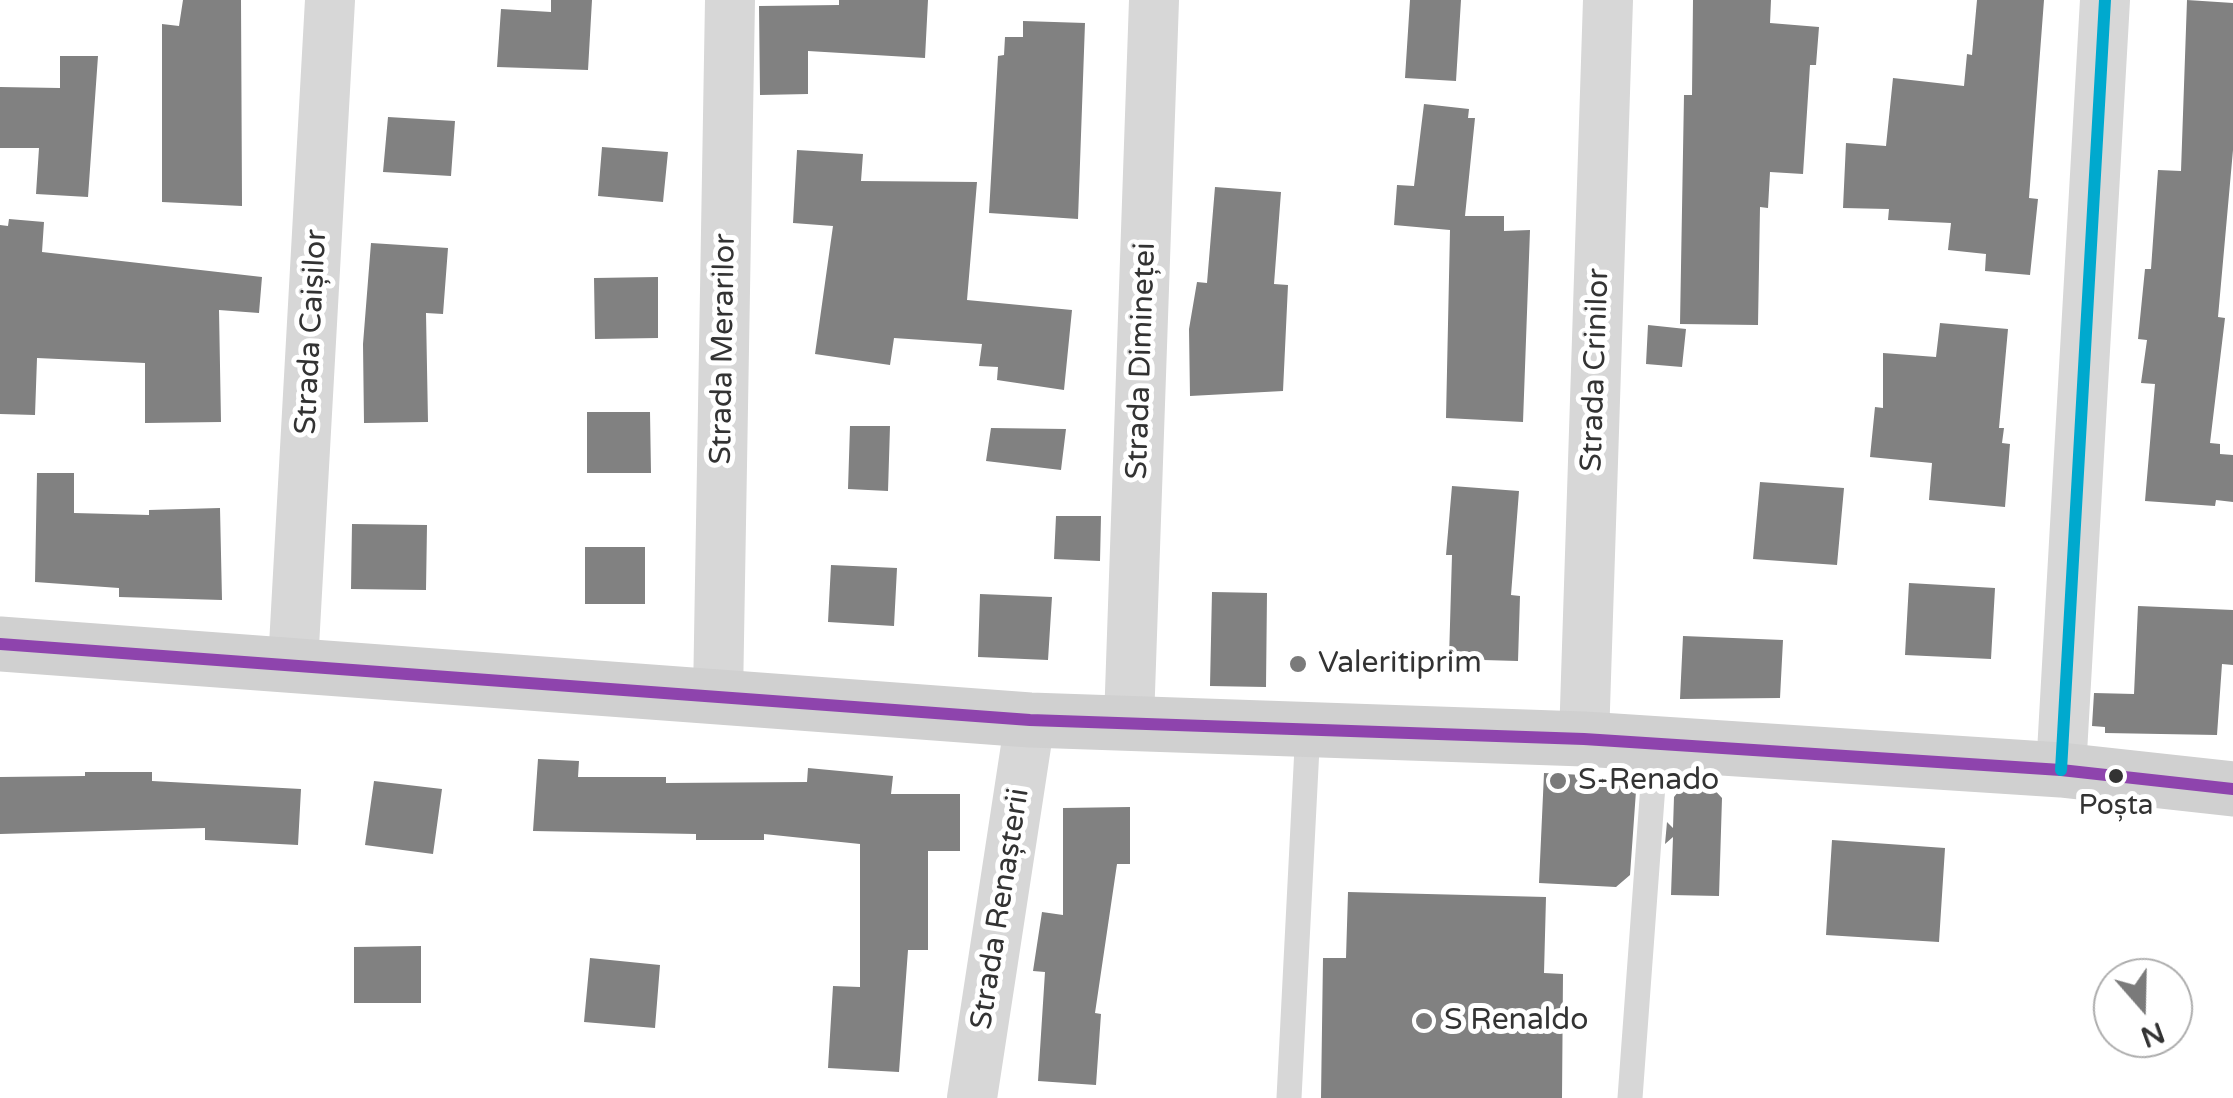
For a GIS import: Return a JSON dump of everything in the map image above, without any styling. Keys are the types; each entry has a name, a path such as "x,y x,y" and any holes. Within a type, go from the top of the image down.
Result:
{"street":[{"name":"Strada Caișilor","path":"293,664 330,0"},
{"name":"Strada Merarilor","path":"718,697 730,0"},
{"name":"Strada Dimineței","path":"1129,721 1154,0"},
{"name":"Strada Crinilor","path":"1584,739 1608,0"},
{"path":"2061,770 2105,0"},
{"path":"0,644 1030,720 1584,739 2061,770 2233,788"},
{"name":"Strada Renașterii","path":"972,1098 1030,720"}],"lane":[{"path":"1289,1098 1308,728"},
{"path":"1630,1098 1656,744"}],"building":[{"path":"183,0 241,0 242,206 162,202 162,24 179,26"},
{"path":"551,0 592,0 588,70 497,67 501,9 551,12"},
{"path":"839,0 928,0 925,58 808,51 808,94 760,95 759,6 839,5"},
{"path":"1410,0 1461,0 1456,81 1405,78"},
{"path":"1693,0 1771,0 1770,23 1819,27 1816,65 1810,65 1803,174 1770,172 1768,208 1760,207 1758,325 1680,324 1684,95 1692,95"},
{"path":"1977,0 2044,0 2029,198 2038,199 2030,275 1985,271 1986,254 1948,250 1951,223 1888,220 1889,209 1843,208 1846,143 1886,146 1893,78 1964,86 1967,54 1972,55"},
{"path":"2187,0 2233,3 2233,150 2218,317 2225,318 2210,443 2220,444 2220,454 2233,455 2233,502 2216,500 2215,506 2145,501 2155,384 2141,383 2147,340 2138,339 2145,269 2151,269 2158,170 2181,171"},
{"path":"1023,21 1085,23 1078,219 989,213 998,56 1004,55 1005,37 1023,37"},
{"path":"60,56 98,56 88,197 36,194 39,148 0,148 0,87 60,88"},
{"path":"1424,104 1469,109 1468,118 1475,118 1465,216 1504,216 1504,231 1530,230 1523,422 1446,418 1450,230 1394,225 1397,185 1414,186"},
{"path":"388,117 455,121 451,176 383,172"},
{"path":"602,147 668,152 663,202 598,196"},
{"path":"797,150 863,154 861,181 977,182 967,300 1072,310 1064,390 997,380 998,367 979,366 982,344 894,338 890,365 815,354 833,226 793,223"},
{"path":"1215,187 1281,192 1274,284 1288,285 1283,391 1190,396 1189,329 1197,282 1207,283"},
{"path":"9,219 44,222 42,252 262,277 259,313 219,310 221,422 145,423 145,363 37,358 35,415 0,414 0,225 8,226"},
{"path":"371,243 448,248 443,314 426,313 428,422 364,423 363,344"},
{"path":"658,277 658,338 595,339 594,278"},
{"path":"1940,323 2008,329 1999,428 2004,428 2002,443 2010,444 2005,507 1929,500 1932,463 1870,457 1875,407 1883,408 1883,353 1936,357"},
{"path":"1648,325 1686,329 1682,367 1646,364"},
{"path":"587,412 650,412 651,473 587,473"},
{"path":"850,426 890,426 888,491 848,489"},
{"path":"991,428 1066,429 1061,470 986,461"},
{"path":"37,473 74,473 74,513 149,515 149,510 220,508 222,600 119,597 119,588 35,582"},
{"path":"1760,482 1844,488 1837,565 1753,559"},
{"path":"1452,486 1519,491 1511,595 1520,596 1518,661 1449,659 1452,555 1446,555"},
{"path":"1056,516 1101,516 1100,561 1054,559"},
{"path":"352,524 427,525 426,590 351,589"},
{"path":"585,547 645,547 645,604 585,604"},
{"path":"831,565 897,568 894,626 828,622"},
{"path":"1909,583 1995,588 1991,659 1905,655"},
{"path":"1212,592 1267,593 1266,687 1210,686"},
{"path":"980,594 1052,597 1048,660 978,657"},
{"path":"2138,606 2233,610 2233,665 2222,664 2217,735 2105,733 2105,727 2092,726 2094,693 2134,694"},
{"path":"1683,636 1783,640 1780,698 1680,699"},
{"path":"538,759 579,761 578,777 666,777 666,783 807,782 808,768 893,776 891,794 960,794 960,851 928,851 928,950 908,950 899,1072 828,1068 833,986 860,987 860,844 764,834 764,840 696,840 696,834 533,831"},
{"path":"85,772 152,772 152,781 301,789 298,845 205,840 205,828 0,834 0,777 85,776"},
{"path":"1544,773 1622,777 1636,791 1630,875 1616,887 1539,883"},
{"path":"374,781 442,789 433,854 365,845"},
{"path":"1686,782 1710,785 1722,798 1719,896 1671,895 1673,837 1665,844 1667,822 1673,828 1674,797"},
{"path":"1130,807 1130,864 1117,864 1095,1013 1101,1014 1096,1085 1038,1081 1045,972 1033,971 1042,912 1063,915 1063,808"},
{"path":"1832,840 1945,848 1939,942 1826,935"},
{"path":"1348,892 1546,897 1544,973 1563,974 1562,1098 1321,1098 1323,958 1346,958"},
{"path":"421,946 421,1003 354,1003 354,947"},
{"path":"590,958 660,965 655,1028 584,1022"}],"transit line":[{"path":"2061,770 2105,0"},
{"path":"0,644 1030,720 1584,739 2061,770 2233,789"}],"place":[{"name":"Valeritiprim","path":"1298,664"},
{"name":"Poșta","path":"2116,776"},
{"name":"S-Renado","path":"1558,781"},
{"name":"S Renaldo","path":"1424,1021"}]}
